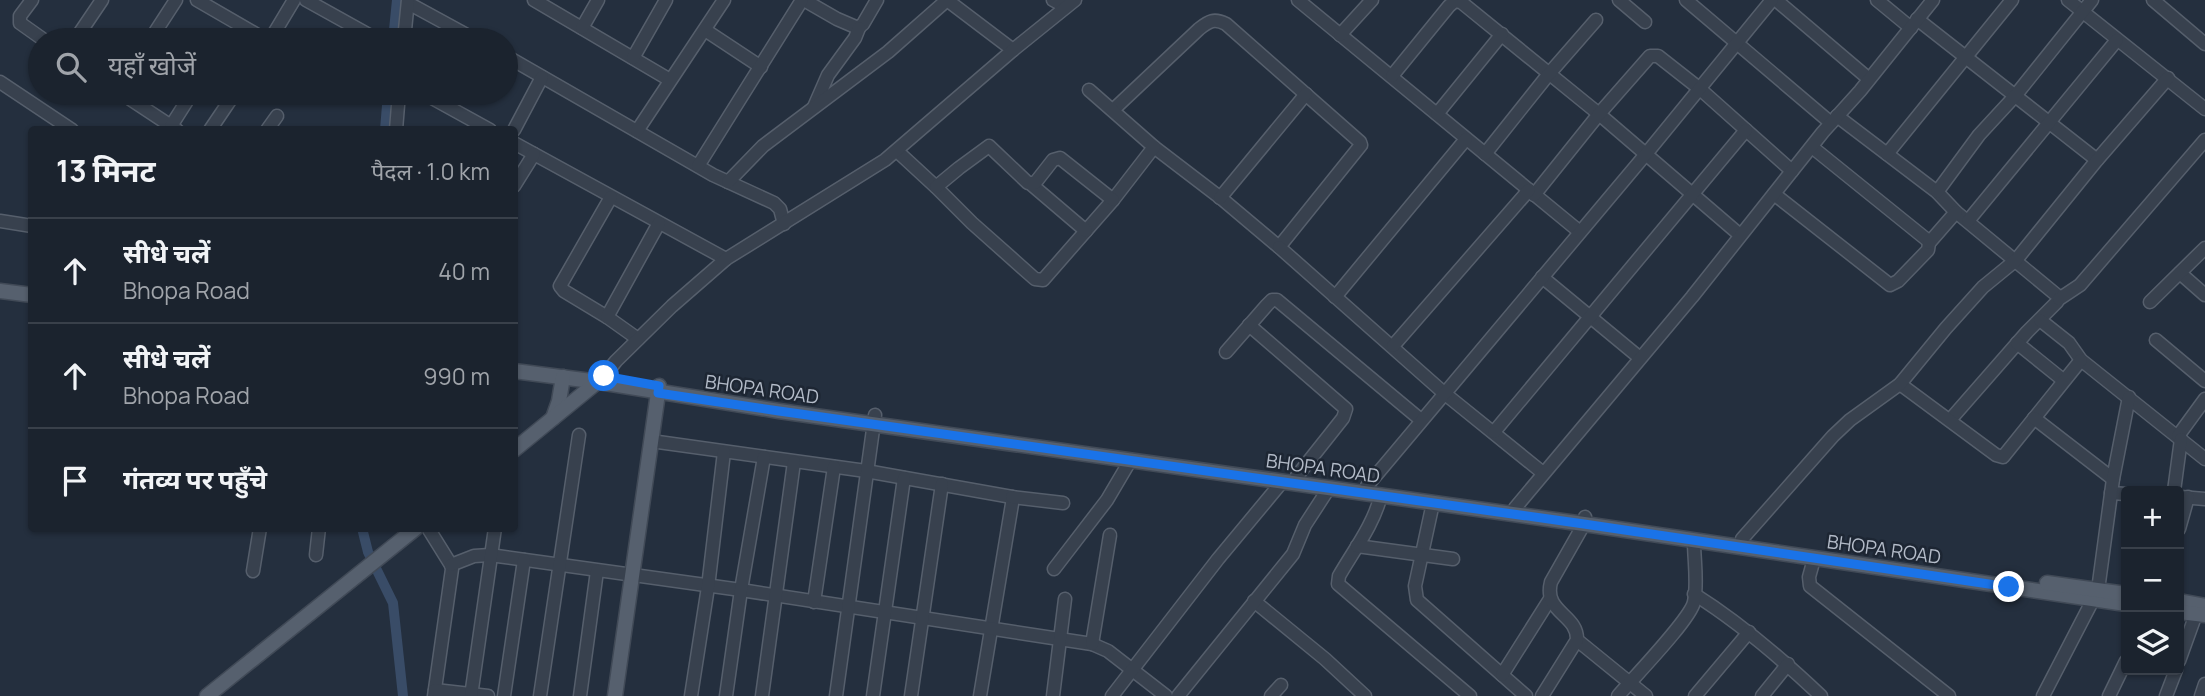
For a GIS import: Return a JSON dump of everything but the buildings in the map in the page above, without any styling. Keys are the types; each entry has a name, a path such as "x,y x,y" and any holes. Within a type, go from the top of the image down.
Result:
{"main road":[{"path":"0,290 28,294"},
{"path":"0,299 28,302"},
{"name":"BHOPA ROAD","path":"518,364 659,389 874,420 1367,485 1814,559 2096,594 2121,594"},
{"name":"BHOPA ROAD","path":"518,371 602,379"},
{"path":"553,419 563,377"},
{"path":"518,447 602,379"},
{"path":"615,696 659,389"},
{"name":"BHOPA ROAD","path":"874,420 1130,461 1433,503 1742,539 2096,594 2121,602"},
{"path":"207,696 411,532"},
{"path":"2184,603 2202,612"},
{"path":"2184,612 2202,612"}],"street":[{"path":"28,29 20,23 20,16 32,0"},
{"path":"83,28 102,0"},
{"path":"158,28 176,0"},
{"path":"197,0 247,28"},
{"path":"276,28 294,0"},
{"path":"306,0 332,6 362,28"},
{"path":"534,0 550,4 582,28 670,80"},
{"path":"582,28 598,0"},
{"path":"633,58 666,0"},
{"path":"637,131 724,0"},
{"path":"698,166 803,0 859,28"},
{"path":"814,108 828,75 855,38 877,0"},
{"path":"728,182 756,152 888,52 947,0 1013,50"},
{"path":"1053,0 1071,4"},
{"path":"1298,0 1580,232"},
{"path":"1340,35 1372,0"},
{"path":"1619,0 1645,22"},
{"path":"1686,0 1737,45 1834,119 1937,192 1956,212 2057,293 2059,299"},
{"path":"1367,485 1774,0 1869,79"},
{"path":"1877,0 1966,58 2097,160"},
{"path":"1515,508 1692,298 1740,235 1933,0"},
{"path":"1887,154 2012,0"},
{"path":"2068,0 2205,109"},
{"path":"1937,192 1979,135 2015,96 2092,0"},
{"path":"2153,0 2205,44"},
{"path":"1392,76 1449,6 1455,1 1461,2 1599,114 1740,235"},
{"path":"405,28 408,2 455,28"},
{"path":"602,379 638,339 726,260 897,151 1013,50 1071,4"},
{"path":"1113,110 1209,21 1215,19 1226,24 1361,145 1279,247"},
{"path":"1485,154 1596,20"},
{"path":"705,30 761,67"},
{"path":"1437,114 1502,34"},
{"path":"1968,221 2118,40"},
{"path":"1393,346 1532,192 1650,55 1658,56 1700,89 1792,171"},
{"path":"518,64 698,166 774,202 780,209 784,224"},
{"path":"516,126 542,77"},
{"path":"1742,539 1833,436 1850,420 1900,384 1974,298 2016,260 2168,78"},
{"path":"0,82 28,94"},
{"path":"1089,90 1154,147 1279,247 1444,393 1543,473"},
{"path":"1220,198 1306,94"},
{"path":"41,105 53,124"},
{"path":"139,105 171,126"},
{"path":"175,126 186,105"},
{"path":"213,126 226,105"},
{"path":"396,126 398,105"},
{"path":"444,105 482,126"},
{"path":"270,126 277,116"},
{"path":"1494,432 1746,130"},
{"path":"1335,297 1466,139"},
{"path":"1950,420 2059,299 2080,285 2205,140"},
{"path":"518,145 726,260"},
{"path":"936,187 958,167 989,146 1028,183 1086,231"},
{"path":"897,151 972,223 1035,279 1040,280 1046,277 1113,200 1154,147"},
{"path":"1812,147 1929,243"},
{"path":"518,180 534,154"},
{"path":"1032,185 1053,160 1060,158 1113,200"},
{"path":"1774,194 1890,285 1898,281 1928,250 1929,243 1956,212"},
{"path":"611,197 560,286 638,339"},
{"path":"0,221 28,225"},
{"path":"607,317 659,223"},
{"path":"2150,302 2205,248"},
{"path":"2180,272 2205,295"},
{"path":"1542,277 1640,358"},
{"path":"1226,352 1272,300 1277,300 1421,420"},
{"path":"2040,320 2069,344 2081,360 2205,459"},
{"path":"1249,326 1346,409 1343,418 1297,476"},
{"path":"2156,340 2205,381"},
{"path":"2017,343 2063,380"},
{"path":"1900,384 2000,457 2005,456 2081,360"},
{"path":"2043,696 2096,594 2113,479 2129,397"},
{"path":"2175,486 2180,438 2205,399"},
{"path":"2034,418 2113,479"},
{"path":"836,696 874,420"},
{"path":"540,696 579,435"},
{"path":"651,441 866,471 1012,497 1063,503"},
{"path":"691,696 708,587 724,452"},
{"path":"726,696 764,457"},
{"path":"1054,569 1107,500 1130,461"},
{"path":"762,696 794,462"},
{"path":"814,602 834,467"},
{"path":"873,696 904,478"},
{"path":"1112,696 1218,559 1282,482"},
{"path":"911,696 942,484"},
{"path":"1178,696 1293,554 1305,525 1329,488"},
{"path":"2111,493 2121,494"},
{"path":"1381,495 1376,511 1339,576 1338,584 1470,696"},
{"path":"980,696 1012,497"},
{"path":"2184,497 2205,499"},
{"path":"1433,503 1415,586 1417,600 1526,696"},
{"path":"1542,696 1577,640 1576,629 1550,599 1548,591 1584,520"},
{"path":"253,571 259,532"},
{"path":"316,555 319,532"},
{"path":"430,532 451,565 452,574 434,693 488,696"},
{"path":"471,695 494,532"},
{"path":"1092,644 1110,535"},
{"path":"1618,696 1690,610 1694,594 1694,541"},
{"path":"1357,546 1453,559"},
{"path":"451,565 474,556 490,555 1092,644 1108,651 1166,696"},
{"path":"1814,559 1809,577 1810,586 1949,696"},
{"path":"504,696 524,560"},
{"path":"580,696 597,570"},
{"path":"1694,594 1749,632 1821,696"},
{"path":"1053,696 1065,599"},
{"path":"1502,674 1550,599"},
{"path":"1254,601 1325,659 1360,694"},
{"path":"2184,651 2202,612"},
{"path":"1695,696 1749,632"},
{"path":"1577,640 1646,696"},
{"path":"1762,696 1788,664"},
{"path":"2109,696 2121,672"},
{"path":"2166,696 2174,675"},
{"path":"2201,696 2205,684"},
{"path":"1271,696 1281,685"}],"waterway":[{"path":"394,28 397,0"},
{"path":"385,126 387,105"},
{"path":"363,532 368,552 393,603 403,696"}],"route":[{"path":"604,376 659,386 658,393 2009,587"}]}
